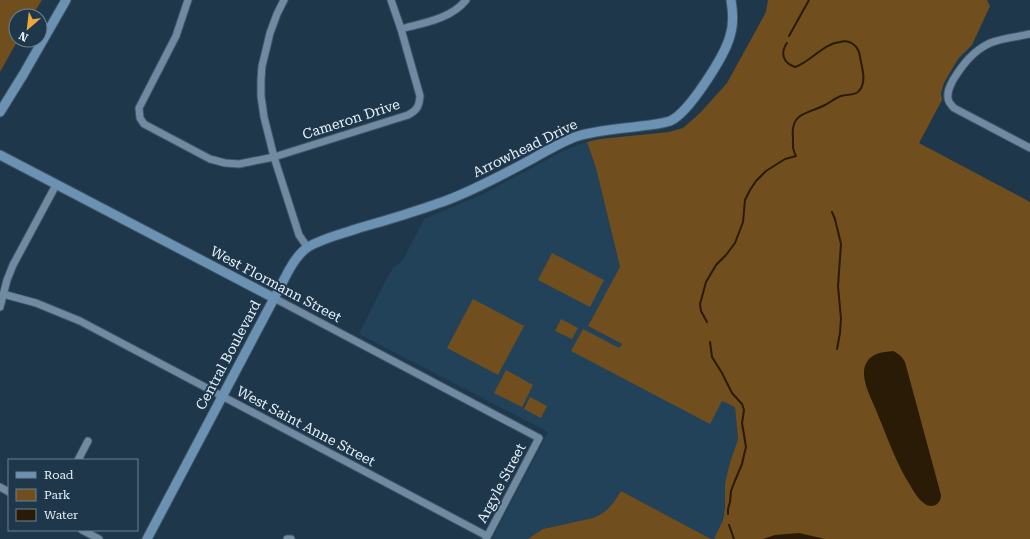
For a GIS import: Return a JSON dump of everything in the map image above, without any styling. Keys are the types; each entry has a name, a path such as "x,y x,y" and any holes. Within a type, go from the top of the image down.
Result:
{"street":[{"path":"0,112 23,76 66,0"},
{"path":"188,0 176,36 139,108 140,118 144,124 210,159 225,164 239,164 274,157"},
{"path":"284,0 270,33 262,66 261,96 264,117 274,157 299,235 308,248"},
{"name":"Cameron Drive","path":"274,157 408,115 416,110 420,96 391,0"},
{"path":"401,29 441,18 453,12 466,0"},
{"name":"Arrowhead Drive","path":"308,248 321,240 413,212 462,194 500,176 555,146 574,138 604,130 660,124 674,119 684,110 699,91 712,72 727,45 730,38 733,20 731,0"},
{"path":"1030,34 989,44 974,53 964,64 949,88 948,98 949,103 956,109 1030,148"},
{"name":"West Flormann Street","path":"0,155 539,438"},
{"path":"0,307 13,265 56,184"},
{"name":"Central Boulevard","path":"147,539 293,262 308,248"},
{"name":"West Saint Anne Street","path":"3,294 36,304 80,321 486,537"},
{"name":"Argyle Street","path":"486,537 539,438"},
{"path":"79,459 88,441"},
{"path":"84,531 99,539"},
{"path":"286,539 291,539"}],"shaded area":[{"path":"587,142 596,168 620,268 588,326 735,407 738,439 729,466 723,520 714,539 711,539 621,491 614,503 606,511 593,518 543,529 528,539 492,539 548,432 359,334 386,280 393,268 403,260 424,219 483,194 567,149"}],"green space":[{"path":"0,0 42,0 37,8 8,8 8,48 14,48 0,72"},
{"path":"768,0 987,0 990,6 972,45 959,58 944,83 941,93 942,100 919,143 1030,202 1030,539 714,539 723,520 725,507 725,484 738,439 735,407 722,401 710,424 571,351 583,329 619,348 622,344 588,326 620,267 596,168 587,142 600,139 669,132 683,128 701,112 727,83 766,12"},
{"path":"552,253 604,280 590,307 538,280"},
{"path":"473,299 524,326 498,375 447,348"},
{"path":"561,319 578,328 572,339 555,331"},
{"path":"506,370 533,385 522,407 494,393"},
{"path":"530,397 547,406 541,418 524,409"},
{"path":"621,491 711,539 528,539 543,529 598,516 610,507"}],"water":[{"path":"893,351 900,355 905,362 941,495 940,501 934,506 925,504 920,500 905,477 892,451 866,385 864,371 870,358 877,354"},
{"path":"799,533 825,539 763,539 775,535"}],"waterway":[{"path":"789,36 809,0"},
{"path":"707,322 701,311 700,304 706,282 716,265 735,243 743,222 745,200 750,190 756,181 766,171 785,159 796,156 793,147 793,129 794,123 797,119 802,115 843,95 857,93 863,84 860,54 853,44 845,41 834,43 822,49 801,65 795,67 785,60 783,54 787,43"},
{"path":"832,212 841,244 838,286 841,319 837,349"},
{"path":"710,342 712,357 732,393 742,404 744,410 742,423 746,447 742,464 731,491 728,514"},
{"path":"729,525 734,539"}]}
